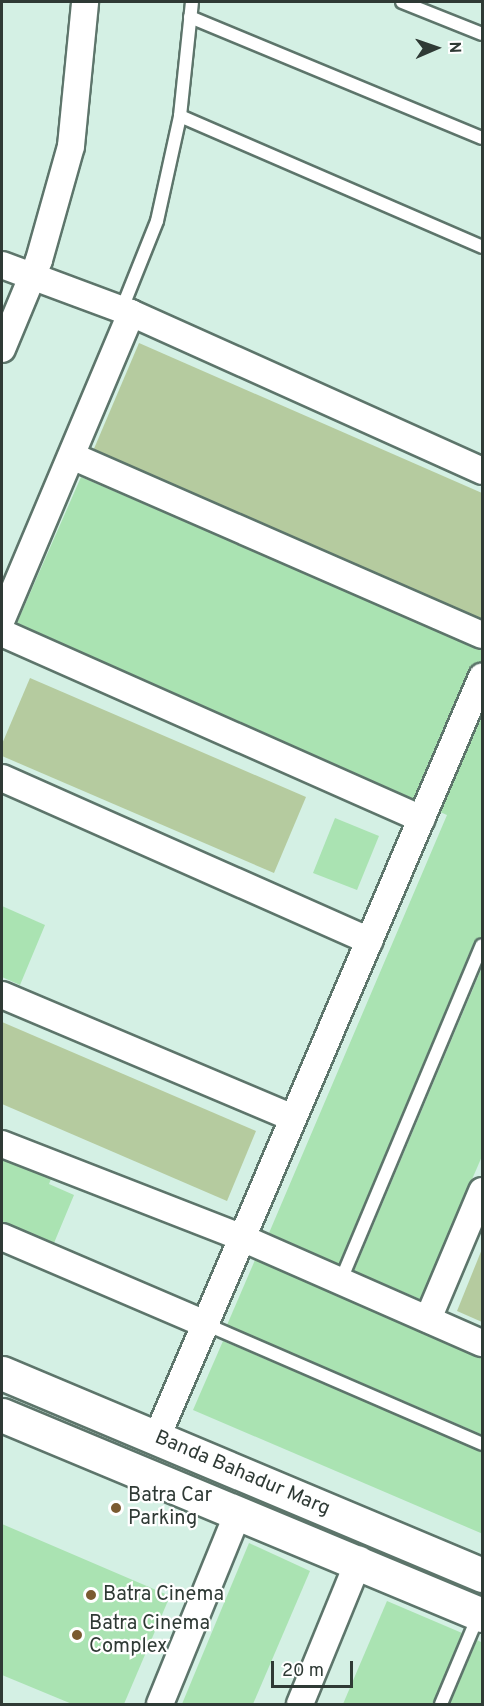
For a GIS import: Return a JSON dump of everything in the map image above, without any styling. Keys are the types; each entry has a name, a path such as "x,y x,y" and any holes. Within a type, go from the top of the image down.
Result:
{"street":[{"path":"2,349 32,277 71,146 85,2"},
{"path":"2,265 131,313 483,471"},
{"path":"2,619 131,313"},
{"path":"72,456 483,635"},
{"path":"2,633 422,819"},
{"path":"157,1437 240,1237 483,677"},
{"path":"2,778 369,941"},
{"path":"2,995 293,1118"},
{"path":"2,1144 240,1237 483,1343"},
{"path":"428,1319 481,1197"},
{"path":"2,1237 204,1324"},
{"name":"Banda Bahadur Marg","path":"2,1373 483,1575"},
{"name":"Banda Bahadur Marg","path":"2,1414 238,1513 359,1560 481,1615"},
{"path":"160,1704 238,1513"},
{"path":"300,1704 359,1560"}],"lane":[{"path":"131,313 125,301 157,221 180,116 192,2"},
{"path":"402,2 483,34"},
{"path":"190,16 483,138"},
{"path":"180,116 483,248"},
{"path":"340,1280 483,945"},
{"path":"204,1324 483,1444"},
{"path":"441,1704 481,1615"}],"green space":[{"path":"139,343 482,493 482,620 93,451"},
{"path":"30,678 306,797 274,873 2,756 2,744"},
{"path":"2,1022 256,1131 227,1201 2,1104"},
{"path":"482,1249 482,1322 457,1311"}],"building":[{"path":"81,477 483,650 483,662 468,671 414,799 17,623"},
{"path":"483,714 483,937 474,942 339,1264 269,1233 447,815 440,812"},
{"path":"335,818 379,836 357,890 313,873"},
{"path":"2,906 45,925 20,985 2,977"},
{"path":"483,965 483,1154 420,1299 354,1271"},
{"path":"2,1160 51,1179 49,1184 74,1195 54,1243 2,1222"},
{"path":"255,1260 483,1358 483,1435 227,1325"},
{"path":"223,1341 483,1452 483,1534 193,1410"},
{"name":"Batra Cinema Complex","path":"2,1524 170,1596 124,1704 72,1704 2,1675"},
{"path":"249,1543 310,1571 253,1704 182,1704"},
{"path":"387,1601 462,1633 433,1704 343,1704"},
{"path":"477,1640 483,1643 483,1704 450,1704"}],"place":[{"name":"Batra Car Parking","path":"116,1508"},
{"name":"Batra Cinema","path":"91,1595"},
{"name":"Batra Cinema Complex","path":"77,1635"}]}
